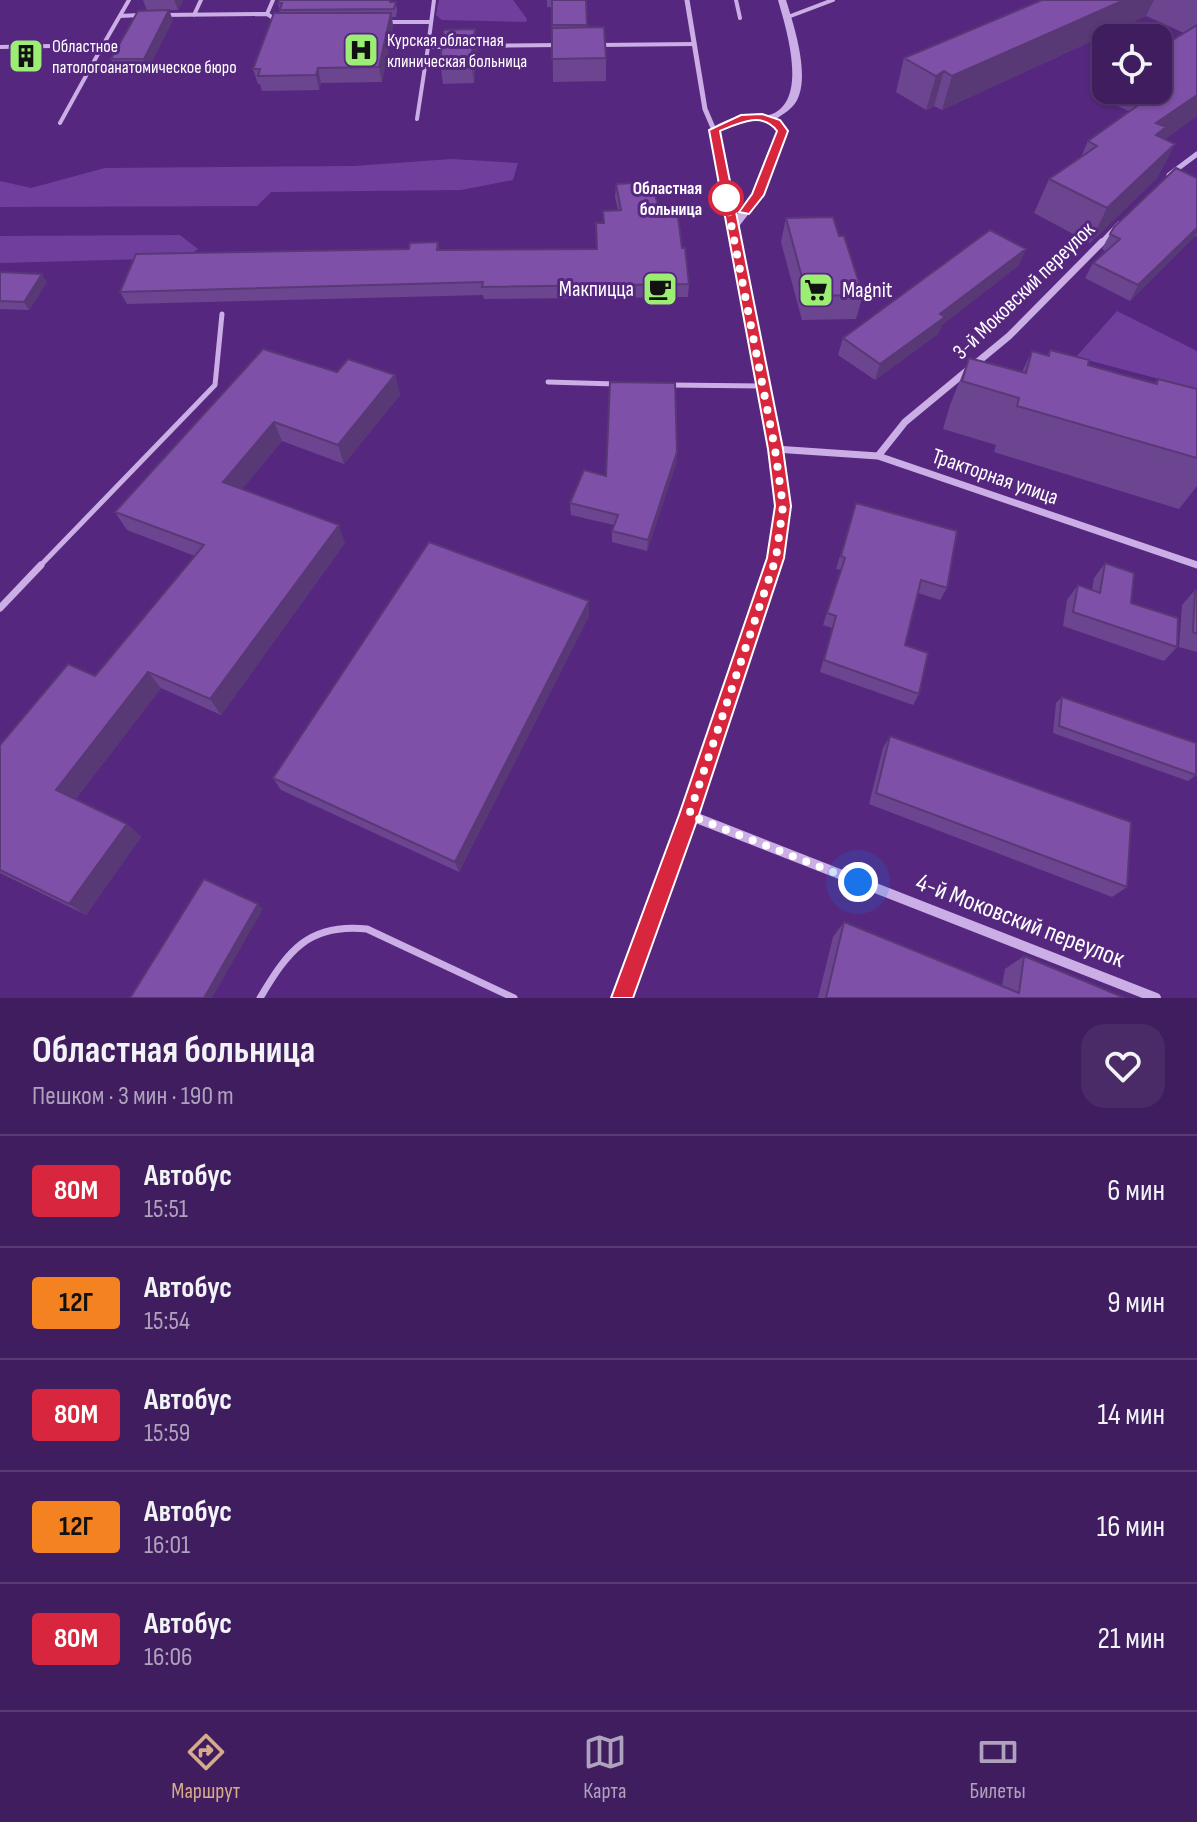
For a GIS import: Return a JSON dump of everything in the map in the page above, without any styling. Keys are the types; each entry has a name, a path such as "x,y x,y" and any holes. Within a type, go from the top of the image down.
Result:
{"street":[{"path":"622,998 689,815 776,558 783,506 775,449 714,130 705,109 687,0"},
{"path":"770,119 792,102 796,87 794,48 782,0"},
{"path":"714,130 745,117 770,119 781,127 782,136 758,195 732,229"},
{"path":"1158,186 1179,165 1197,154"},
{"name":"3-й Моковский переулок","path":"878,456 905,422 980,363 1126,217"},
{"name":"Тракторная улица","path":"775,449 878,456 1197,565"},
{"name":"4-й Моковский переулок","path":"689,815 1156,998"}],"lane":[{"path":"60,123 129,0"},
{"path":"194,15 201,0"},
{"path":"267,14 273,0"},
{"path":"417,119 434,0"},
{"path":"736,0 740,18"},
{"path":"788,17 833,0"},
{"path":"120,16 267,14 281,23"},
{"path":"372,22 430,22"},
{"path":"592,45 694,44"},
{"path":"0,47 103,45"},
{"path":"428,47 562,45"},
{"path":"0,608 215,385 222,314"},
{"path":"980,363 994,367"},
{"path":"548,382 626,384"},
{"path":"657,384 762,386"},
{"path":"260,998 282,959 302,941 325,929 347,925 367,929 514,998"}],"shaded area":[{"path":"439,0 513,0 527,19 526,22 442,20 436,15"},
{"path":"452,159 518,163 513,180 461,190 271,192 257,206 0,207 0,181 31,188 105,168 354,166"},
{"path":"180,235 198,249 186,258 0,263 0,236"},
{"path":"1117,311 1197,351 1197,389 1076,357"}],"building":[{"path":"279,0 396,2 394,9 280,10 282,3 278,3"},
{"path":"552,0 586,0 587,25 552,25"},
{"path":"1042,0 1124,0 952,76 944,71 936,76 904,58"},
{"path":"169,10 144,59 111,59 138,11"},
{"path":"274,13 391,13 379,67 318,68 316,75 258,76 260,69 253,69"},
{"path":"1197,25 1197,95 1156,123 1166,127 1156,135 1175,144 1107,208 1049,179 1097,146 1088,141 1140,104 1172,104 1172,40"},
{"path":"604,27 606,58 552,59 552,28"},
{"path":"475,29 471,60 440,61 444,30"},
{"path":"1176,168 1197,178 1197,228 1138,285 1093,263 1120,239 1110,234 1114,227"},
{"path":"652,182 659,210 677,209 689,284 482,287 483,282 120,292 136,254 409,249 410,243 438,242 437,250 597,249 596,223 604,223 603,211 621,210 616,184"},
{"path":"833,217 839,236 844,236 863,295 807,296 786,218"},
{"path":"990,230 1026,249 940,314 945,317 880,364 843,338"},
{"path":"0,272 42,274 24,302 0,301"},
{"path":"263,349 337,372 348,359 395,375 338,445 274,422 223,482 339,525 210,699 148,672 56,790 127,824 69,904 0,870 0,745 68,664 95,676 204,545 115,512"},
{"path":"1050,350 1089,360 1088,365 1157,384 1158,379 1197,389 1197,458 1017,406 1019,398 962,381 969,358 1026,373 1032,351 1049,356"},
{"path":"610,382 675,383 677,452 648,540 612,531 618,515 570,503 584,470 606,476"},
{"path":"856,503 957,531 947,588 921,580 905,645 928,653 919,694 824,660 836,616 827,613 845,558 841,556"},
{"path":"429,542 589,601 455,862 273,778"},
{"path":"1105,563 1134,573 1131,603 1178,618 1177,647 1073,612 1078,585 1100,593"},
{"path":"1197,591 1197,634 1193,632"},
{"path":"1062,697 1196,743 1196,775 1059,726"},
{"path":"890,736 1131,822 1127,887 876,793"},
{"path":"204,879 258,904 204,998 130,998"},
{"path":"844,922 1019,993 1024,956 1125,998 826,998"}],"bus line":[{"name":"80М","path":"622,998 689,815 776,558 783,506 775,449 714,130 745,117 762,117 776,122 783,131 758,195 745,212"}],"place":[{"name":"Курская областная клиническая больница","path":"361,50"},
{"name":"Областное патологоанатомическое бюро","path":"26,56"},
{"name":"Областная больница","path":"726,198"},
{"name":"Макпицца","path":"660,289"},
{"name":"Magnit","path":"816,290"}],"route":[{"path":"726,198 775,449 783,506 776,558 689,815 858,882"}]}
